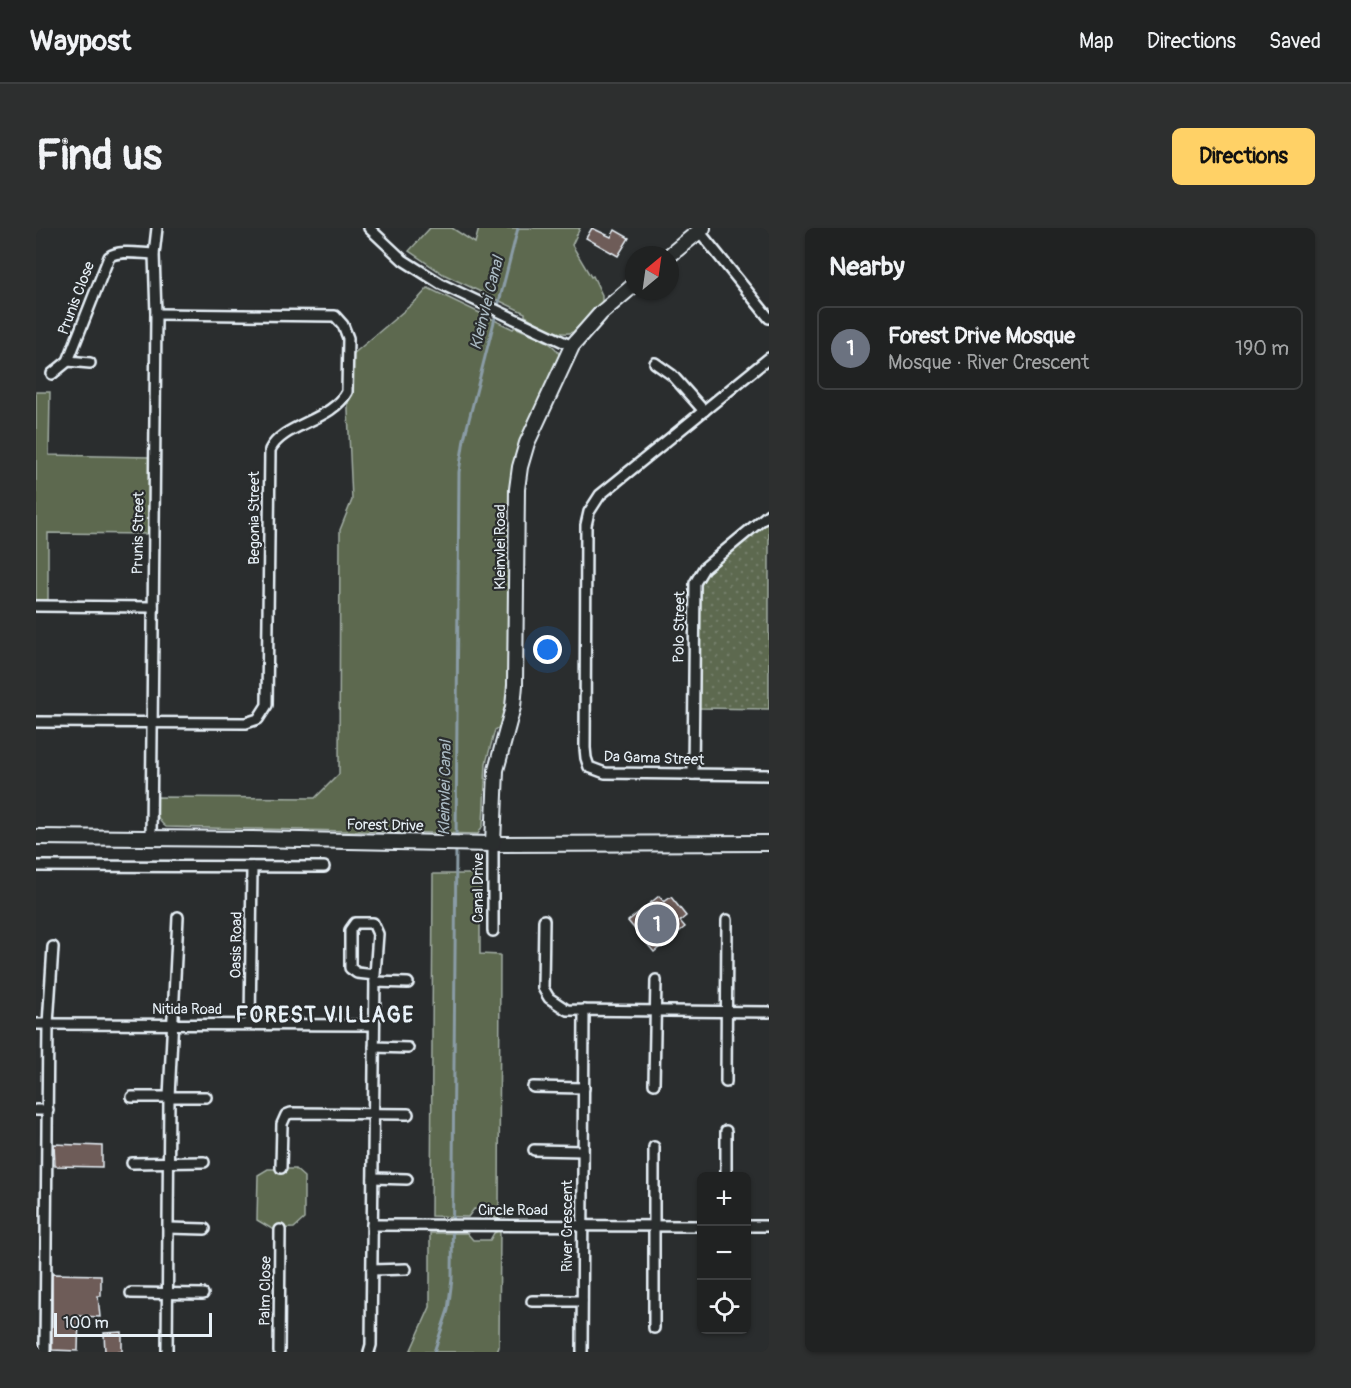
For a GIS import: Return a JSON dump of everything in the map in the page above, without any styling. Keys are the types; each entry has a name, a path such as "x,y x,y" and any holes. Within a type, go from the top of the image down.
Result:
{"street":[{"name":"Prunis Street","path":"151,838 156,314 154,254 157,228"},
{"path":"369,228 403,260 441,284 572,346"},
{"path":"679,248 701,230 769,318"},
{"name":"Prunis Close","path":"52,374 68,361 109,257 118,253 154,254"},
{"name":"Kleinvlei Road","path":"493,844 496,770 513,707 515,686 519,467 527,442 572,346 601,313 625,293"},
{"name":"Begonia Street","path":"36,722 246,723 258,719 265,710 268,700 270,450 279,439 339,404 347,392 348,338 346,329 335,316 156,314"},
{"name":"Da Gama Street","path":"769,358 600,495 589,512 586,525 585,748 587,763 596,771 605,773 769,775"},
{"path":"68,361 90,363"},
{"path":"655,363 672,375 704,411"},
{"name":"Polo Street","path":"693,774 695,583 704,568 769,514"},
{"path":"36,606 153,607"},
{"name":"Forest Drive","path":"36,837 476,844 769,843"},
{"name":"Canal Drive","path":"493,844 493,931"},
{"path":"36,866 324,867"},
{"name":"Oasis Road","path":"250,1024 252,867"},
{"path":"167,1352 169,1097 178,917"},
{"path":"544,920 543,988 545,993 562,1007 571,1010 769,1012"},
{"path":"726,1082 727,920"},
{"path":"369,1352 371,1345 375,978 378,934 371,922 355,923 350,930 350,968 357,973 375,978 408,982"},
{"path":"45,1352 41,1255 48,1110 48,1024 53,947"},
{"path":"654,1084 656,980"},
{"name":"River Crescent","path":"582,1352 584,1010"},
{"name":"Nitida Road","path":"36,1024 374,1025"},
{"path":"374,1047 408,1048"},
{"path":"533,1087 584,1088"},
{"path":"132,1097 206,1097"},
{"path":"36,1110 48,1110"},
{"path":"281,1168 282,1124 286,1115 291,1113 408,1114"},
{"path":"726,1131 726,1172"},
{"path":"654,1147 654,1328"},
{"path":"534,1150 583,1151"},
{"path":"132,1163 204,1162"},
{"path":"373,1178 407,1179"},
{"name":"Circle Road","path":"372,1225 697,1226"},
{"path":"751,1226 769,1226"},
{"path":"168,1228 205,1229"},
{"name":"Palm Close","path":"279,1352 280,1230"},
{"path":"372,1270 406,1269"},
{"path":"130,1293 203,1294"},
{"path":"532,1301 582,1301"}],"green space":[{"path":"430,228 452,228 475,243 479,228 580,228 572,245 591,277 593,276 602,295 602,302 573,332 561,333 549,329 525,316 525,313 443,274 409,251"},
{"path":"428,288 513,329 515,327 540,338 557,350 560,356 521,438 513,469 509,689 502,723 495,730 486,763 483,825 478,834 166,827 158,817 156,797 315,798 339,774 340,530 352,500 348,400 351,389 352,355"},
{"path":"36,392 50,392 49,455 149,457 148,534 48,533 48,600 36,600"},
{"path":"769,520 769,709 698,708 700,582 705,573"},
{"path":"433,874 480,874 480,954 500,955 499,1220 490,1210 474,1209 468,1217 431,1216"},
{"path":"268,1169 295,1169 304,1177 304,1219 294,1228 272,1229 257,1220 258,1175"},
{"path":"500,1230 499,1347 497,1352 410,1352 430,1307 430,1233 467,1233 473,1240 490,1240 494,1233"}],"building":[{"path":"592,228 611,237 615,230 629,238 618,256 586,238"},
{"path":"659,896 664,902 671,897 686,916 680,921 685,927 654,952 628,921"},
{"path":"54,1144 102,1146 102,1167 55,1166"},
{"path":"52,1274 101,1275 101,1296 98,1296 100,1317 79,1316 78,1351 52,1350"},
{"path":"122,1332 122,1352 105,1352 104,1333"}],"waterway":[{"name":"Kleinvlei Canal","path":"456,840 459,472 464,439 518,228"},
{"name":"Kleinvlei Canal","path":"434,1352 448,1310 452,1279 456,847"}],"place":[{"name":"Forest Drive Mosque","path":"657,924"}],"district":[{"name":"FOREST VILLAGE","path":"325,1015"}]}
